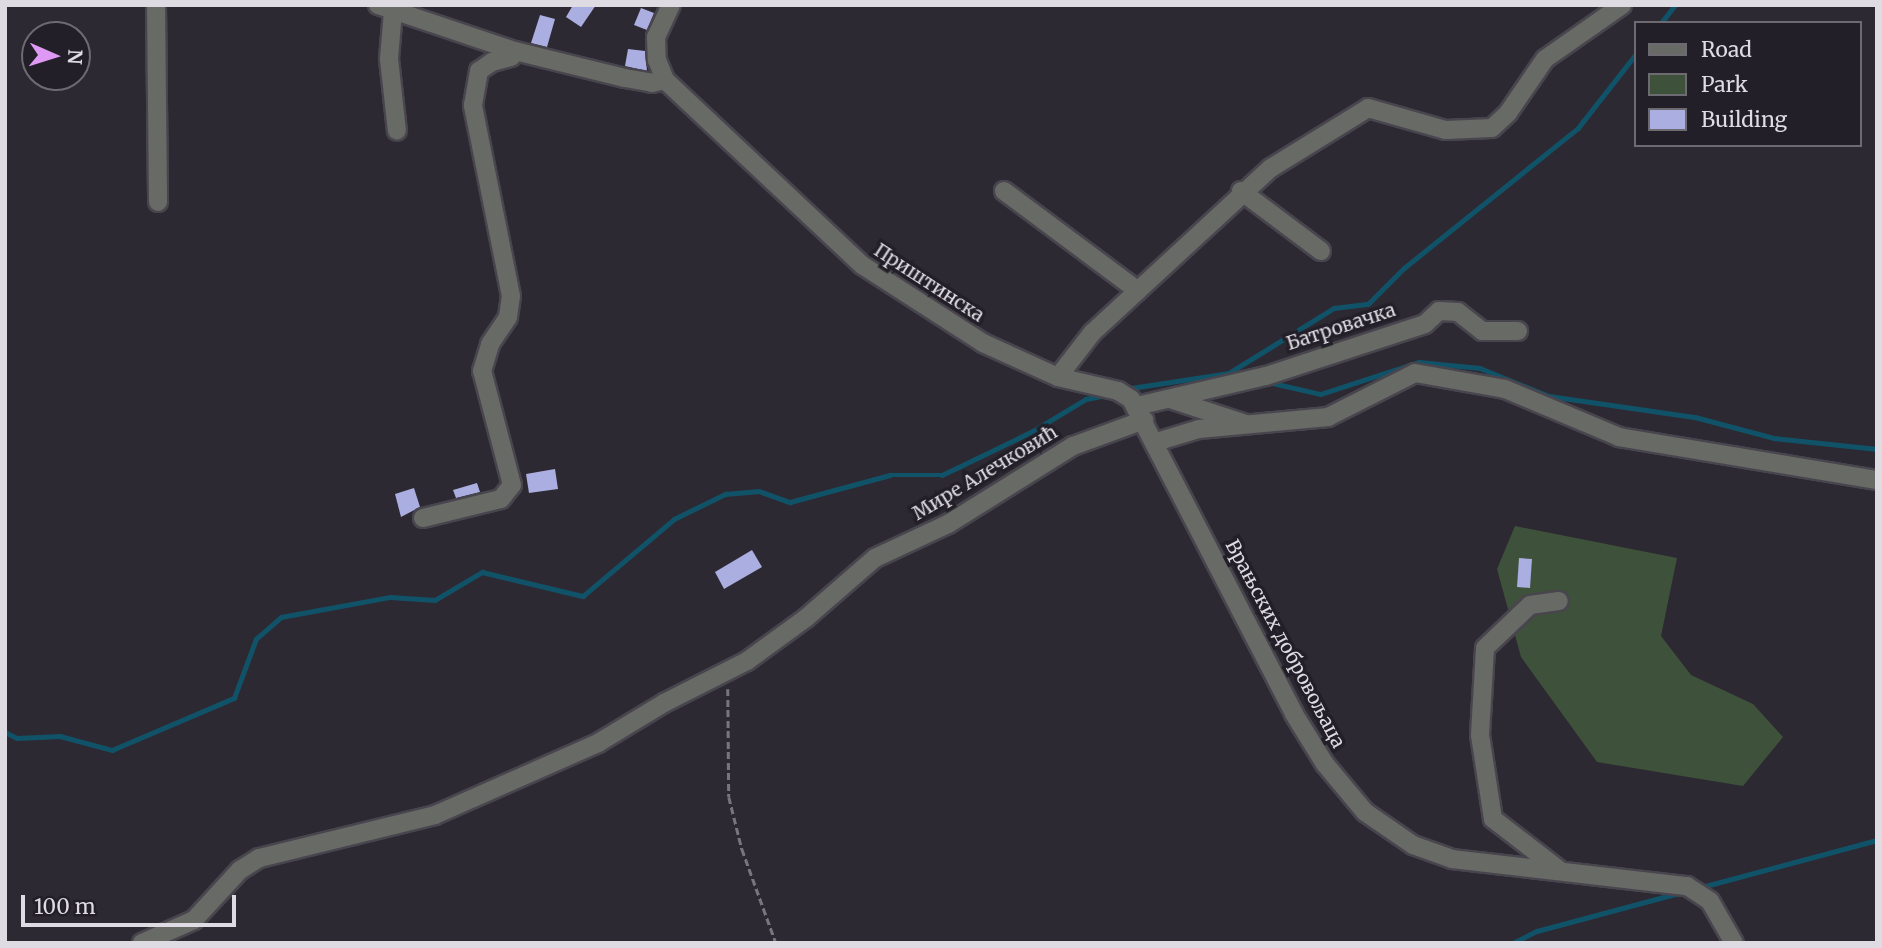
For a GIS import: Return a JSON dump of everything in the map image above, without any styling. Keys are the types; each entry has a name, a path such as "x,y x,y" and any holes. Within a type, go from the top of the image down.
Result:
{"street":[{"path":"156,5 159,202"},
{"path":"397,131 385,8 515,51 652,83 665,80 657,60 656,37 671,5"},
{"path":"1058,377 1092,333 1241,191 1368,108 1446,130 1492,128 1508,113 1545,59 1622,5"},
{"path":"423,518 502,499 512,485 482,371 490,344 508,317 511,296 473,105 479,71 492,62 511,57 515,51"},
{"name":"Приштинска","path":"665,80 718,133 871,272 950,324 1058,377 1118,391 1140,413"},
{"path":"1004,191 1138,290"},
{"path":"1241,191 1321,251"},
{"name":"Батровачка","path":"1140,413 1170,398 1266,376 1425,324 1439,311 1458,312 1482,331 1518,331"},
{"path":"1157,442 1199,429 1328,417 1415,373 1530,397 1619,436 1877,480"},
{"path":"1170,398 1248,425"},
{"name":"Врањских добровољаца","path":"1140,413 1294,713 1344,790 1382,826 1428,852 1468,863 1662,881 1694,889 1710,901 1734,943"},
{"name":"Мире Алечковић","path":"142,943 203,913 240,870 259,858 453,809 574,755 664,703 722,677 806,618 875,558 948,524 1073,446 1140,413"},
{"path":"1559,601 1530,605 1485,648 1480,735 1493,819 1560,871"}],"path":[{"path":"722,677 730,697 726,755 732,815 776,943"}],"green space":[{"path":"1515,526 1677,558 1661,636 1691,675 1753,704 1783,737 1743,786 1597,762 1521,657 1497,569"}],"building":[{"path":"573,5 596,5 581,27 566,17"},
{"path":"641,8 654,13 647,30 634,25"},
{"path":"540,15 555,19 547,47 531,43"},
{"path":"628,49 645,51 647,71 625,66"},
{"path":"555,469 558,489 529,493 526,474"},
{"path":"477,483 480,492 456,498 453,490"},
{"path":"414,488 420,507 401,517 395,494"},
{"path":"752,550 762,567 724,589 715,572"},
{"path":"1519,558 1532,559 1530,588 1517,587"}],"waterway":[{"path":"1663,21 1675,5"},
{"path":"1125,389 1229,373 1334,308 1368,304 1404,268 1578,128 1633,58"},
{"path":"1268,382 1321,394 1419,362 1480,368 1549,396 1695,417 1774,438 1877,449"},
{"path":"1229,373 1239,375"},
{"path":"5,732 17,738 60,736 112,750 234,698 256,639 281,617 390,597 435,600 482,572 583,596 674,519 725,494 759,491 790,502 890,475 942,475 1033,431 1086,399 1101,396"},
{"path":"1698,888 1877,840"},
{"path":"1513,943 1537,931 1683,892"}]}
